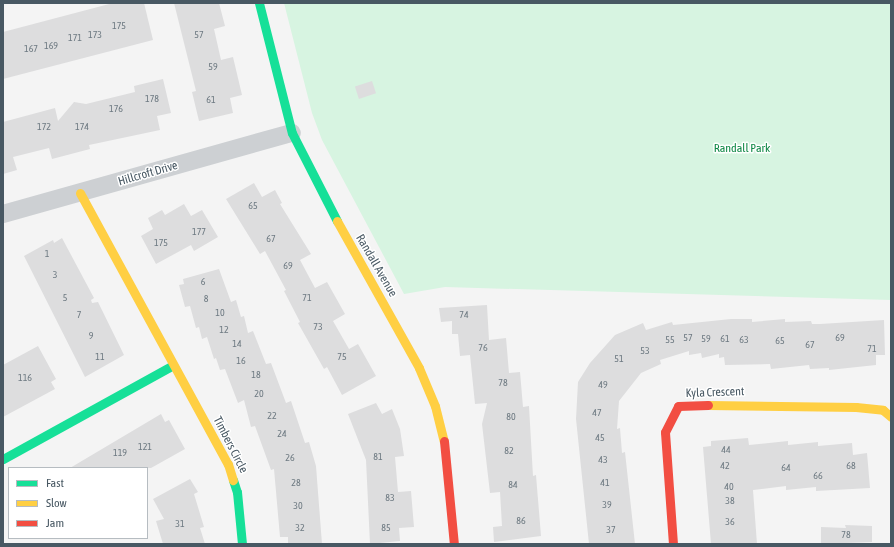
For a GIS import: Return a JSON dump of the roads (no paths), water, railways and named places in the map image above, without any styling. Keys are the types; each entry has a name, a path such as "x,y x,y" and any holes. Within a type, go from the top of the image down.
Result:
{"street":[{"name":"Randall Avenue","path":"259,3 292,133 314,180 428,389 444,437 454,544"},
{"name":"Hillcroft Drive","path":"3,214 292,133"},
{"name":"Timbers Circle","path":"80,193 234,478 242,544"},
{"path":"3,459 172,365"},
{"name":"Kyla Crescent","path":"673,544 665,432 678,406 747,404 856,407 883,410 891,417"}],"park label":[{"name":"Randall Park","path":"742,149"}]}
